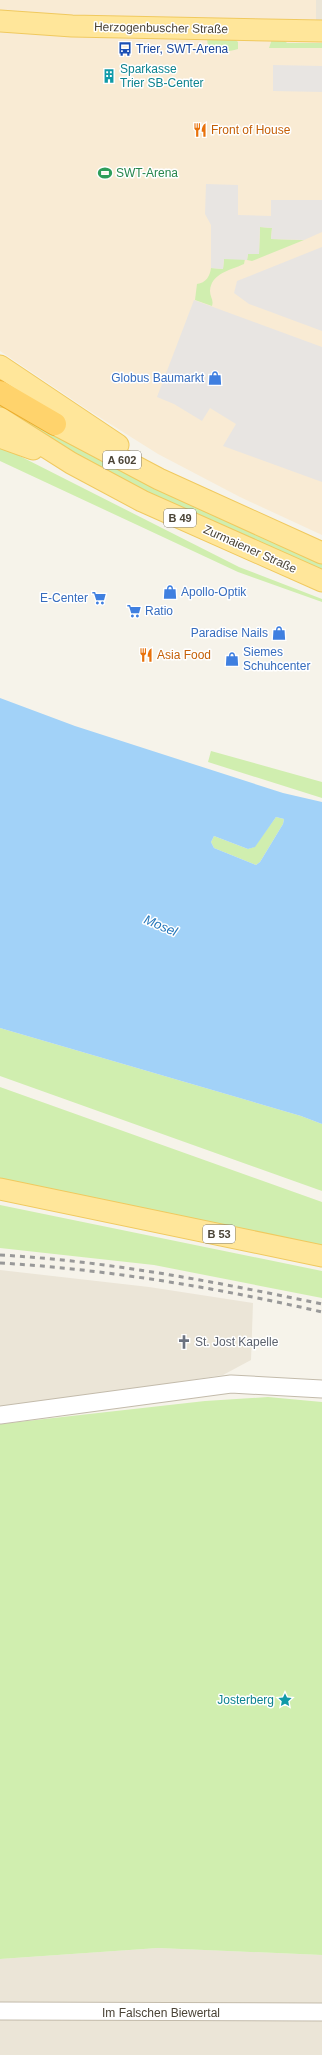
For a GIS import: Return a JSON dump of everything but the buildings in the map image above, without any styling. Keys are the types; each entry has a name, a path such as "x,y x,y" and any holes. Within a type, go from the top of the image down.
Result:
{"highway":[{"name":"A 602","path":"0,392 55,424"}],"main road":[{"name":"Herzogenbuscher Straße","path":"0,21 72,26 322,31"},
{"path":"0,366 190,493"},
{"path":"0,418 71,463"},
{"name":"A 602","path":"55,424 111,455 190,493"},
{"path":"0,437 71,463"},
{"name":"Zurmaiener Straße","path":"71,463 142,501 322,581"},
{"name":"B 49","path":"190,493 322,553"},
{"name":"B 53","path":"0,1189 322,1256"}],"street":[{"path":"0,1415 231,1384 322,1389"},
{"name":"Im Falschen Biewertal","path":"0,2011 322,2012"}],"shaded area":[{"path":"0,0 316,0 316,31 322,31 322,535 240,497 158,454 88,410 0,351"},
{"path":"316,0 322,0 322,31 316,31"},
{"path":"273,65 322,66 322,92 273,91"},
{"path":"206,184 238,185 238,215 271,216 271,200 322,200 322,232 304,240 271,239 272,228 260,227 259,254 248,254 247,260 224,259 223,269 211,268 211,225 205,214"},
{"path":"322,247 322,331 249,304 234,293 237,281"},
{"name":"Globus Baumarkt","path":"194,300 322,347 322,482 223,446 236,424 210,408 202,421 174,404 157,397"},
{"path":"0,1270 149,1287 253,1303 251,1360 223,1375 10,1408 14,1422 0,1424"},
{"path":"158,1948 322,1955 322,2055 0,2055 0,1959"}],"green space":[{"path":"233,37 238,42 238,49 223,51 215,50 208,46 207,38"},
{"path":"282,38 287,43 322,43 322,48 269,48 272,39"},
{"path":"260,227 272,228 271,239 304,240 252,261 247,260 248,254 259,254"},
{"path":"224,259 245,259 244,264 222,273 214,280 210,291 213,302 212,306 195,300 197,284 207,279 211,268 223,269"},
{"path":"0,402 322,561 322,570 198,519 75,457 0,408"},
{"path":"0,446 239,567 322,599 322,602 238,572 0,461"},
{"path":"211,751 322,782 322,798 208,762"},
{"path":"276,817 284,819 283,824 260,862 256,865 214,848 211,842 214,836 248,849 254,847"},
{"path":"0,1028 301,1116 322,1124 322,1191 0,1076"},
{"path":"0,1087 322,1202 322,1245 0,1181"},
{"path":"0,1205 322,1271 322,1298 154,1265 0,1248"},
{"path":"268,1397 322,1402 322,1955 158,1948 0,1959 0,1424 205,1401"}],"water":[{"name":"Mosel","path":"0,698 75,726 283,793 322,802 322,1124 301,1116 0,1028","holes":["276,817 284,819 283,824 260,862 256,865 214,848 211,842 214,836 248,849 255,847"]}],"railway":[{"path":"0,1255 121,1267 202,1280 322,1304"},
{"path":"0,1263 80,1270 162,1281 243,1295 322,1312"}],"place":[{"name":"Trier, SWT-Arena","path":"125,49"},
{"name":"Sparkasse Trier SB-Center","path":"109,76"},
{"name":"Front of House","path":"200,130"},
{"name":"SWT-Arena","path":"105,173"},
{"name":"Globus Baumarkt","path":"215,378"},
{"name":"Apollo-Optik","path":"170,592"},
{"name":"E-Center","path":"99,598"},
{"name":"Ratio","path":"134,611"},
{"name":"Paradise Nails","path":"279,633"},
{"name":"Asia Food","path":"146,655"},
{"name":"Siemes Schuhcenter","path":"232,659"},
{"name":"St. Jost Kapelle","path":"184,1342"},
{"name":"Josterberg","path":"285,1700"}]}
